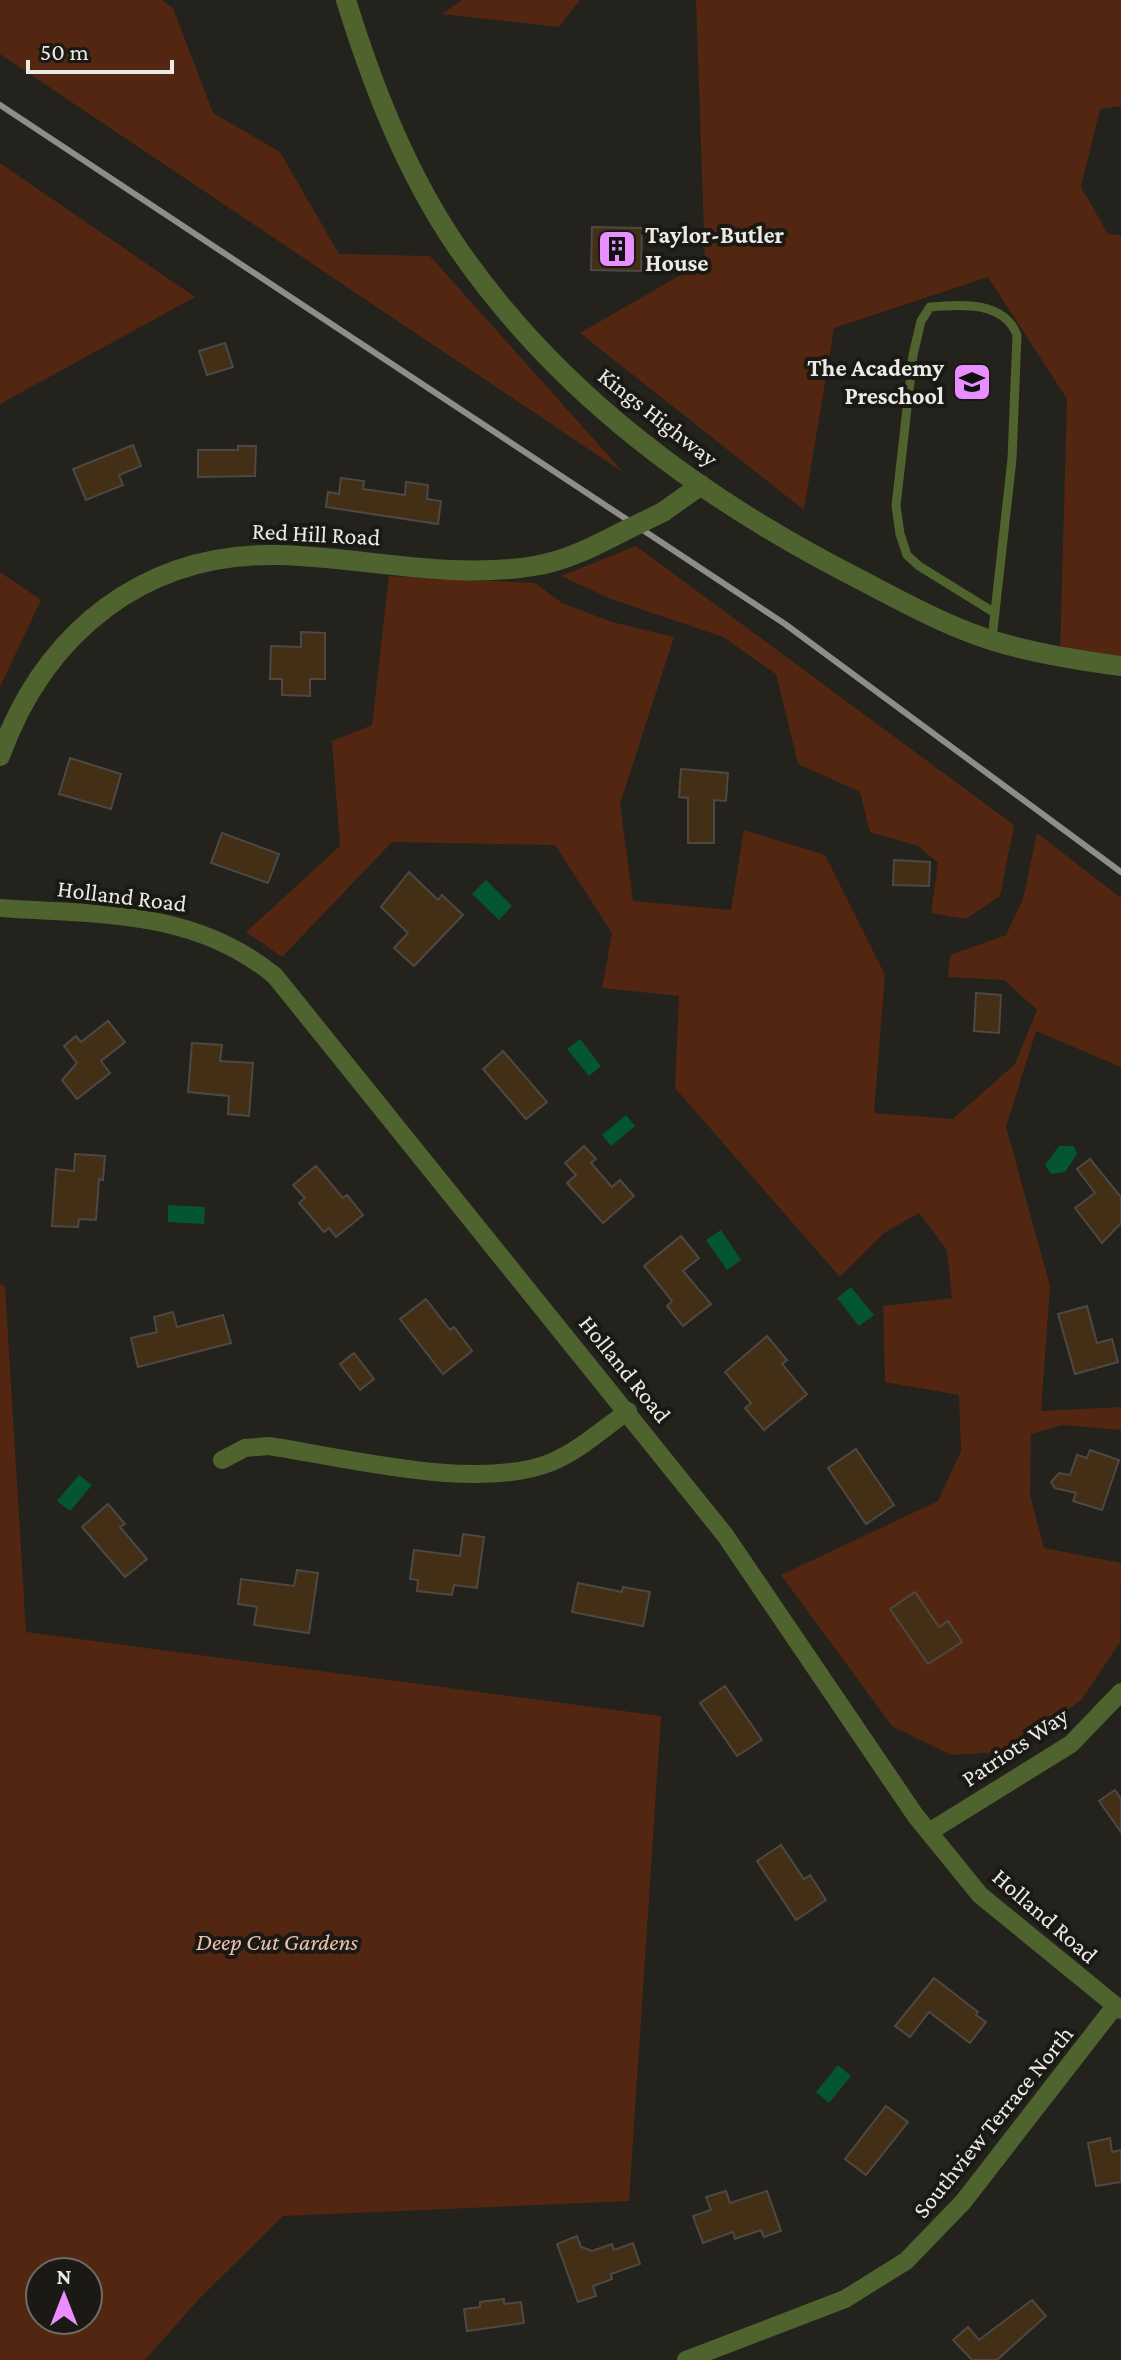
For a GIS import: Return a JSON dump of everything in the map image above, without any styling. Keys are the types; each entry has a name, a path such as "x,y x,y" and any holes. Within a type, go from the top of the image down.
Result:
{"street":[{"name":"Kings Highway","path":"346,0 393,132 424,194 457,247 551,362 602,411 701,485 803,551 940,621 992,640 1076,660 1121,666"},
{"name":"Red Hill Road","path":"0,756 24,701 67,641 128,592 181,569 237,556 279,555 509,569 576,554 663,512 701,485"},
{"name":"Holland Road","path":"0,908 171,922 219,938 260,963 306,1010 725,1535 929,1832 980,1895 1008,1922 1118,2008"},
{"path":"222,1460 245,1448 269,1446 463,1475 502,1475 525,1471 570,1453 628,1411"},
{"name":"Patriots Way","path":"929,1832 1071,1744 1121,1692"},
{"name":"Southview Terrace North","path":"686,2360 845,2299 906,2261 963,2202 1118,2008"}],"lane":[{"path":"992,640 995,613 1012,459 1017,335 1012,323 1002,314 964,304 930,307 921,321 913,355 896,506 900,534 907,555 919,566 942,577 995,613"}],"green space":[{"path":"0,0 162,0 173,8 213,113 280,152 339,254 430,256 624,473 0,54"},
{"path":"462,0 580,0 559,27 442,14"},
{"path":"696,0 1121,0 1121,106 1100,109 1081,187 1108,234 1121,235 1121,664 1060,656 1067,399 988,277 834,328 804,510 580,333 705,261"},
{"path":"0,163 195,297 0,404"},
{"path":"636,546 1014,825 1000,896 966,919 931,913 938,863 918,846 870,832 860,792 798,764 776,674 723,637 611,599 561,576"},
{"path":"0,572 41,600 0,687"},
{"path":"389,576 535,583 562,603 612,622 674,637 620,804 633,901 731,910 744,830 825,855 885,975 874,1113 953,1119 1015,1064 1037,1010 1004,980 948,977 950,955 1006,935 1023,899 1037,833 1121,898 1121,1067 1036,1031 1006,1127 1050,1286 1041,1411 1121,1407 1121,1430 1062,1425 1031,1434 1030,1495 1044,1548 1121,1563 1120,1642 1082,1699 1015,1751 951,1755 892,1726 781,1575 938,1501 961,1451 959,1395 885,1382 883,1306 952,1298 947,1250 919,1213 884,1233 840,1277 675,1088 679,996 602,988 612,933 555,845 392,842 282,957 246,932 340,846 332,741 372,725"},
{"name":"Deep Cut Gardens","path":"0,1284 5,1286 26,1632 661,1716 629,2201 283,2216 198,2300 145,2360 0,2360"}],"shaded area":[{"path":"486,880 512,906 499,920 472,894"},
{"path":"580,1039 601,1066 589,1076 567,1049"},
{"path":"626,1115 635,1126 611,1146 602,1135"},
{"path":"1059,1146 1074,1146 1077,1154 1065,1172 1051,1174 1045,1165"},
{"path":"168,1205 205,1207 204,1224 168,1222"},
{"path":"721,1230 741,1260 727,1270 706,1240"},
{"path":"851,1287 874,1315 859,1326 837,1298"},
{"path":"79,1475 92,1485 70,1511 57,1501"},
{"path":"838,2065 851,2076 829,2103 816,2092"}],"building":[{"name":"Taylor-Butler House","path":"592,227 642,228 641,271 591,270"},
{"path":"225,343 233,367 207,375 199,351"},
{"path":"133,445 141,466 119,475 123,485 86,500 73,469"},
{"path":"238,446 256,446 255,476 198,477 198,450 238,450"},
{"path":"341,478 364,481 363,489 405,495 406,482 428,485 427,499 441,501 438,524 326,507 328,492 339,494"},
{"path":"301,632 325,633 325,679 310,679 310,696 282,695 282,679 270,679 271,646 301,647"},
{"path":"70,758 121,774 111,809 59,794"},
{"path":"681,769 728,773 726,801 714,800 714,843 688,843 688,798 679,797"},
{"path":"222,833 279,854 268,883 211,863"},
{"path":"894,860 930,862 929,886 893,885"},
{"path":"409,872 438,900 442,895 463,915 414,966 394,948 408,933 381,907"},
{"path":"976,993 1001,995 999,1033 974,1031"},
{"path":"108,1021 125,1042 101,1061 110,1073 77,1099 62,1080 77,1063 64,1046 76,1036 81,1042"},
{"path":"192,1043 222,1045 220,1061 253,1063 249,1116 228,1114 229,1096 188,1092"},
{"path":"503,1051 547,1102 526,1119 483,1069"},
{"path":"584,1146 596,1159 591,1163 612,1187 620,1180 634,1196 603,1223 567,1183 576,1175 565,1163"},
{"path":"75,1154 105,1156 103,1180 99,1179 96,1220 79,1219 78,1227 52,1226 56,1169 74,1171"},
{"path":"1090,1159 1121,1197 1121,1223 1102,1243 1075,1208 1095,1193 1077,1169"},
{"path":"316,1166 343,1198 347,1195 363,1215 336,1237 329,1228 324,1232 299,1203 305,1198 293,1185"},
{"path":"681,1236 699,1258 683,1271 711,1304 683,1326 667,1306 672,1301 644,1266"},
{"path":"426,1299 450,1330 454,1327 472,1351 443,1374 400,1319"},
{"path":"1087,1306 1097,1343 1112,1339 1118,1362 1075,1374 1058,1314"},
{"path":"173,1312 177,1327 223,1315 231,1343 138,1367 131,1338 157,1332 154,1317"},
{"path":"767,1336 787,1360 782,1364 807,1394 764,1430 745,1408 751,1403 725,1372"},
{"path":"354,1353 374,1379 360,1390 340,1364"},
{"path":"856,1449 894,1505 866,1524 828,1468"},
{"path":"1090,1450 1119,1460 1102,1510 1073,1501 1076,1493 1055,1488 1051,1482 1059,1473 1070,1475 1077,1455 1087,1458"},
{"path":"108,1504 125,1524 120,1527 147,1559 125,1577 82,1527"},
{"path":"463,1534 484,1537 477,1588 454,1585 452,1595 417,1591 418,1580 410,1579 414,1550 460,1556"},
{"path":"297,1570 318,1573 309,1633 254,1625 257,1607 238,1604 241,1579 294,1586"},
{"path":"578,1583 622,1592 623,1587 650,1592 643,1626 572,1612"},
{"path":"915,1592 939,1627 948,1621 962,1642 928,1664 890,1609"},
{"path":"725,1686 762,1740 737,1756 700,1703"},
{"path":"1115,1790 1121,1799 1121,1832 1099,1801"},
{"path":"781,1845 804,1879 810,1875 826,1900 796,1920 757,1861"},
{"path":"934,1978 978,2012 976,2015 986,2022 970,2043 929,2012 910,2037 895,2026"},
{"path":"886,2106 908,2122 866,2175 845,2159"},
{"path":"1110,2138 1112,2152 1121,2150 1121,2182 1096,2186 1088,2143"},
{"path":"726,2191 730,2203 767,2191 781,2231 764,2237 761,2230 735,2239 733,2232 703,2243 693,2216 711,2210 706,2197"},
{"path":"577,2236 581,2247 592,2251 612,2244 614,2250 633,2243 640,2264 611,2274 612,2279 593,2286 596,2296 578,2302 557,2244"},
{"path":"504,2299 504,2304 521,2302 524,2323 467,2331 464,2309 480,2307 480,2302"},
{"path":"1032,2300 1046,2316 997,2360 972,2360 953,2340 968,2327 979,2340"}],"railway":[{"path":"0,105 785,624 1121,872"}],"place":[{"name":"Taylor-Butler House","path":"617,249"},
{"name":"The Academy Preschool","path":"972,382"}]}
